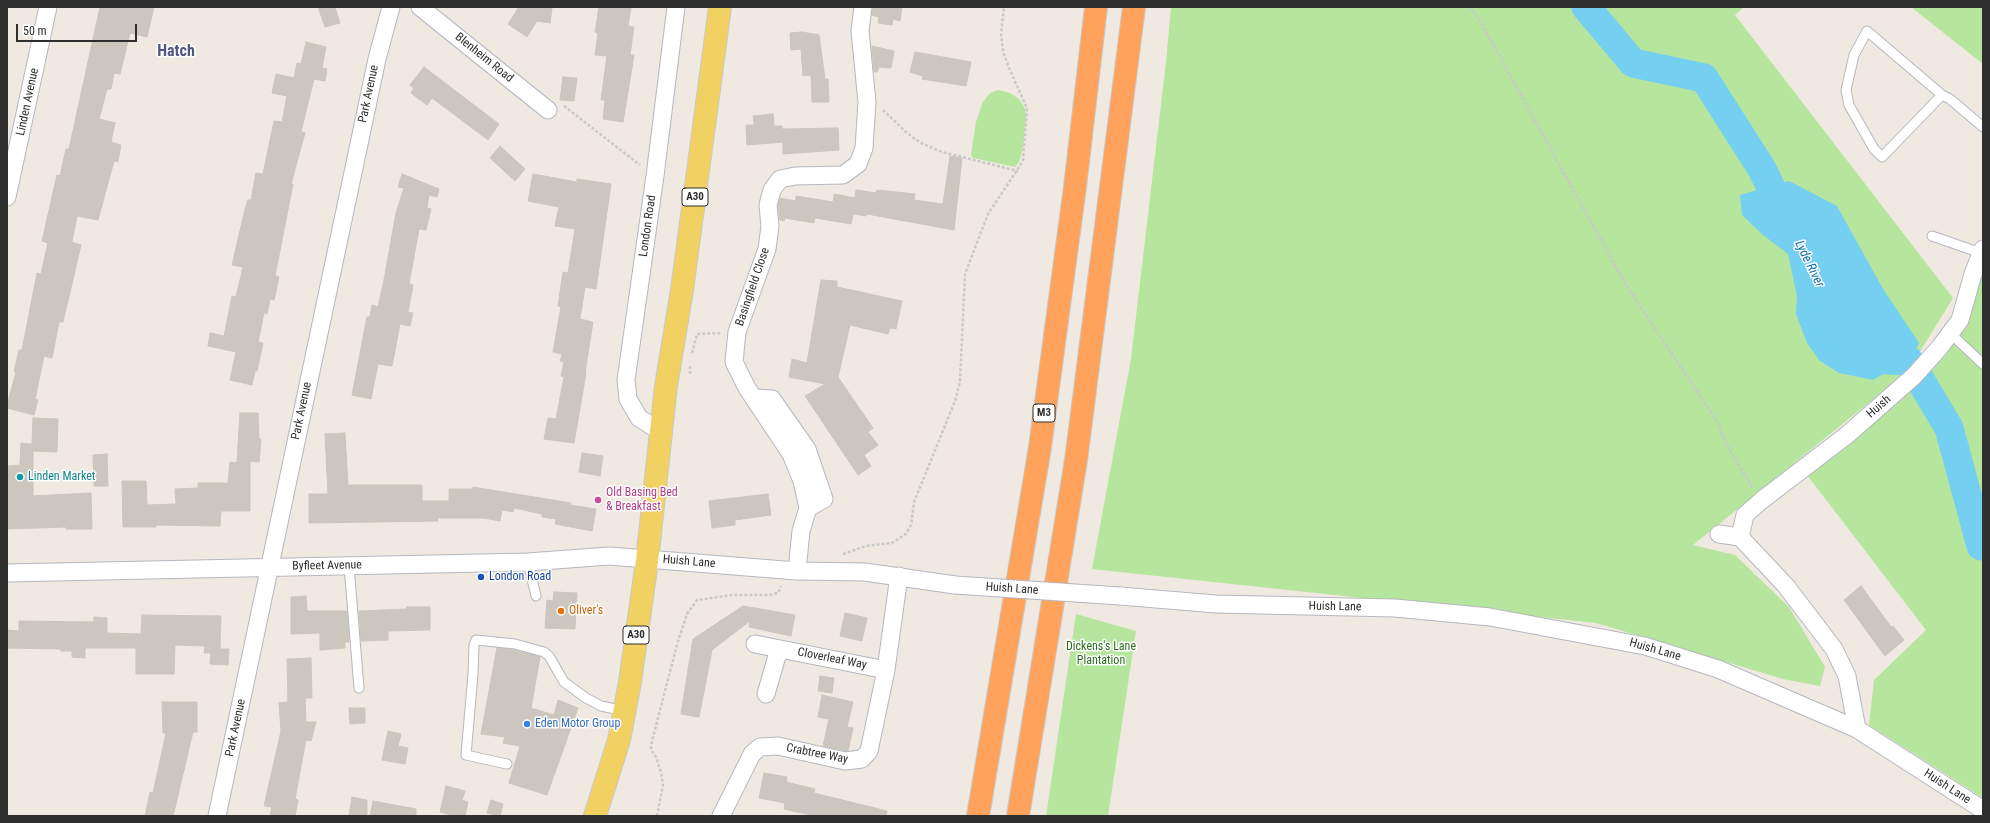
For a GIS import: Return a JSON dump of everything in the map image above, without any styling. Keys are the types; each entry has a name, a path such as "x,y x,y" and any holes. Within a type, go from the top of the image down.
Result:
{"highway":[{"name":"M3","path":"978,816 1040,447 1075,187 1096,7"},
{"path":"1018,816 1076,460 1134,7"}],"main road":[{"name":"A30","path":"595,816 619,740 625,711 647,558 661,429 720,7"}],"street":[{"name":"Linden Avenue","path":"7,197 48,7"},
{"name":"Park Avenue","path":"217,816 375,67 391,7"},
{"name":"Blenheim Road","path":"420,7 549,110"},
{"name":"London Road","path":"661,429 655,428 639,418 628,399 626,380 655,176 676,7"},
{"name":"Basingfield Close","path":"797,571 801,531 808,508 802,481 791,454 747,388 734,362 737,332 767,249 770,226 768,205 772,190 780,179 795,176 843,175 858,164 864,148 867,102 860,31 863,7"},
{"name":"Huish","path":"1740,537 1745,515 1762,500 1847,435 1914,376 1960,320 1982,251"},
{"path":"1719,534 1740,537 1786,586 1834,649 1847,676 1857,729"},
{"name":"Byfleet Avenue","path":"7,573 528,562 589,556 647,558"},
{"name":"Huish Lane","path":"647,558 797,571 865,572 955,585 1216,604 1395,608 1490,617 1588,634 1645,646 1718,669 1857,729 1983,810"},
{"name":"Crabtree Way","path":"721,816 752,754 760,747 778,746 845,761 862,759 869,751 886,670 899,576"},
{"name":"Cloverleaf Way","path":"755,644 886,670"},
{"path":"766,694 779,649"}],"lane":[{"path":"1942,95 1882,157 1874,149 1849,105 1846,90 1854,55 1867,31 1942,95 1950,99 1983,127"},
{"path":"1932,236 1982,251"},
{"path":"1950,333 1983,364"},
{"path":"528,562 536,596"},
{"path":"349,566 360,688"},
{"path":"507,764 466,756 476,640 514,644 544,652 550,656 564,682 586,698 601,706 625,711"}],"path":[{"path":"837,556 866,546 892,543 906,534 911,525 914,502 955,401 960,382 965,274 988,214 1018,171 1023,161 1027,108 1003,51 1001,34 1004,7"},
{"path":"1470,7 1476,14 1626,285 1716,420 1729,450 1762,500"},
{"path":"867,102 885,111 907,134 928,146 942,152 1018,171"},
{"path":"549,110 655,176"},
{"path":"692,356 697,334 737,332"},
{"path":"690,363 690,376"},
{"path":"657,816 663,785 661,772 656,757 651,750 651,745 678,642 687,614 697,600 732,595 769,595 778,593 781,586"}],"green space":[{"path":"1171,7 1744,7 1735,15 1953,298 1908,371 1693,545 1735,555 1789,607 1825,667 1820,686 1783,679 1596,623 1092,569 1131,359 1166,62"},
{"path":"1911,7 1983,7 1983,64"},
{"path":"998,90 1010,93 1019,99 1025,108 1026,119 1023,147 1019,162 1015,167 973,158 971,155 976,122 983,102 990,93"},
{"path":"1983,259 1983,798 1869,725 1874,680 1926,630 1807,475 1959,330"},
{"name":"Dickens's Lane Plantation","path":"1076,614 1136,631 1108,816 1046,816"}],"water":[{"path":"1789,181 1837,206 1883,289 1919,343 1914,354 1900,373 1883,374 1873,380 1839,373 1820,361 1807,343 1796,314 1797,296 1788,254 1763,235 1742,215 1740,195"}],"building":[{"path":"100,7 154,7 147,37 130,33 120,74 114,73 111,89 107,89 99,119 115,123 111,142 121,145 118,162 114,161 98,220 77,216 72,242 81,245 63,322 59,322 52,358 44,356 35,399 38,400 34,415 7,408 7,406 16,372 14,372 19,350 22,350 37,273 41,274 48,243 42,241 57,175 60,176 66,149 69,149"},
{"path":"318,7 335,7 340,23 325,27"},
{"path":"519,7 552,8 550,23 537,21 527,37 508,24"},
{"path":"599,7 631,7 628,26 634,27 630,55 634,55 623,122 603,119 605,100 601,100 607,56 595,55 598,33 595,32"},
{"path":"873,7 902,7 900,21 893,19 892,25 878,23 879,17 872,15"},
{"path":"802,32 819,35 825,79 828,79 829,102 812,102 811,75 803,76 801,49 791,50 790,33"},
{"path":"306,42 326,47 322,68 327,69 325,81 314,79 301,132 305,133 291,184 293,184 275,276 279,277 274,300 270,299 267,314 264,313 258,342 263,343 257,371 255,371 252,385 230,380 236,352 208,346 210,333 224,336 232,296 236,297 243,267 232,265 245,209 248,200 251,200 256,173 263,174 274,121 282,122 287,96 272,93 276,74 294,78 297,63 301,64"},
{"path":"872,46 894,51 891,68 879,67 877,72 874,72"},
{"path":"915,52 971,62 966,86 922,79 923,76 910,72"},
{"path":"424,67 499,124 488,140 432,98 427,105 411,93 414,88 410,85"},
{"path":"563,77 577,78 574,101 560,100"},
{"path":"773,114 774,126 782,126 782,129 838,128 839,150 783,154 783,142 747,145 746,125 754,125 753,116"},
{"path":"500,146 525,169 515,181 490,158"},
{"path":"950,156 962,158 954,230 867,214 866,216 853,214 851,224 815,218 814,223 785,218 784,221 780,220 778,206 780,198 796,201 796,196 833,202 834,194 855,198 856,190 876,193 877,190 915,194 914,200 943,204"},
{"path":"402,174 439,189 437,197 429,195 427,208 431,209 426,230 419,229 409,284 413,285 408,312 413,313 410,326 400,324 392,366 378,364 371,399 352,395 367,317 370,317 372,305 378,307 396,213 404,188 398,187"},
{"path":"533,174 577,182 577,179 611,184 596,289 585,287 580,319 593,322 574,443 544,439 548,418 556,419 564,377 561,376 564,362 560,361 562,354 553,352 561,307 558,306 563,272 568,273 575,229 555,226 559,207 528,201"},
{"path":"821,280 837,281 837,287 902,301 896,329 890,328 888,334 850,325 838,377 873,428 868,432 878,445 864,455 871,466 858,475 805,396 825,384 789,377 792,359 807,363"},
{"path":"240,413 258,413 259,439 261,439 259,462 250,461 250,511 221,511 220,526 156,525 156,527 123,527 122,481 146,481 147,505 176,504 175,489 198,488 198,483 228,483 230,462 237,463"},
{"path":"33,418 58,419 57,452 33,451 33,496 91,493 92,529 66,529 66,527 8,529 7,466 20,465 21,443 32,444"},
{"path":"345,433 348,485 422,485 422,501 449,501 449,489 473,489 473,487 571,503 570,505 596,509 592,531 555,524 556,519 542,517 542,514 514,508 513,512 502,510 500,521 484,518 437,518 438,521 309,523 309,494 328,494 325,434"},
{"path":"582,453 603,456 600,476 579,472"},
{"path":"107,454 108,486 94,486 93,455"},
{"path":"768,494 771,515 735,520 735,525 712,528 709,501"},
{"path":"1861,586 1892,628 1893,626 1904,640 1885,656 1844,600"},
{"name":"Oliver's","path":"554,592 577,593 575,629 545,628 547,600 553,601"},
{"path":"306,596 307,611 347,611 349,642 345,642 345,648 320,650 320,633 291,634 291,597"},
{"path":"743,606 795,615 791,636 749,627 750,621 712,650 699,717 681,714 693,639"},
{"path":"407,607 430,607 430,630 388,631 388,640 361,641 359,611 407,609"},
{"path":"845,613 867,618 862,641 840,636"},
{"path":"142,615 221,616 220,649 229,649 228,665 210,664 211,653 204,653 205,646 175,645 174,674 136,674 136,648 85,648 85,658 72,657 72,651 61,651 61,649 7,648 7,630 19,631 19,621 94,622 94,617 107,618 107,633 141,634"},
{"name":"Eden Motor Group","path":"497,648 514,650 540,657 531,708 554,715 558,700 578,708 547,795 509,783 520,746 503,743 505,737 481,734"},
{"path":"311,658 312,698 305,698 306,722 316,722 311,741 306,740 295,799 298,800 295,816 270,816 272,807 264,806 281,731 279,703 288,702 287,659"},
{"path":"820,676 834,678 832,693 818,691"},
{"path":"822,695 853,702 847,727 853,728 848,751 823,746 829,719 818,717"},
{"path":"162,702 197,702 197,732 193,732 173,816 145,816 150,792 153,793 166,733 163,733"},
{"path":"349,708 365,708 365,723 350,724"},
{"path":"388,731 401,734 398,746 408,748 405,764 382,760"},
{"path":"764,773 787,777 786,782 815,789 814,793 887,811 886,816 815,816 784,809 785,803 759,798"},
{"path":"446,786 465,791 462,800 468,802 465,816 455,816 440,812"},
{"path":"352,797 367,800 367,816 349,816"},
{"path":"491,800 503,804 500,816 487,813"},
{"path":"373,801 416,809 416,816 370,816"}],"waterway":[{"name":"Lyde River","path":"1586,7 1633,63 1704,78 1762,169 1787,221"},
{"name":"Lyde River","path":"1868,359 1909,361 1949,428 1981,546"}],"place":[{"name":"Linden Market","path":"20,477"},
{"name":"Old Basing Bed & Breakfast","path":"598,500"},
{"name":"London Road","path":"481,577"},
{"name":"Oliver's","path":"561,611"},
{"name":"Eden Motor Group","path":"527,724"}],"district":[{"name":"Hatch","path":"176,52"}]}
